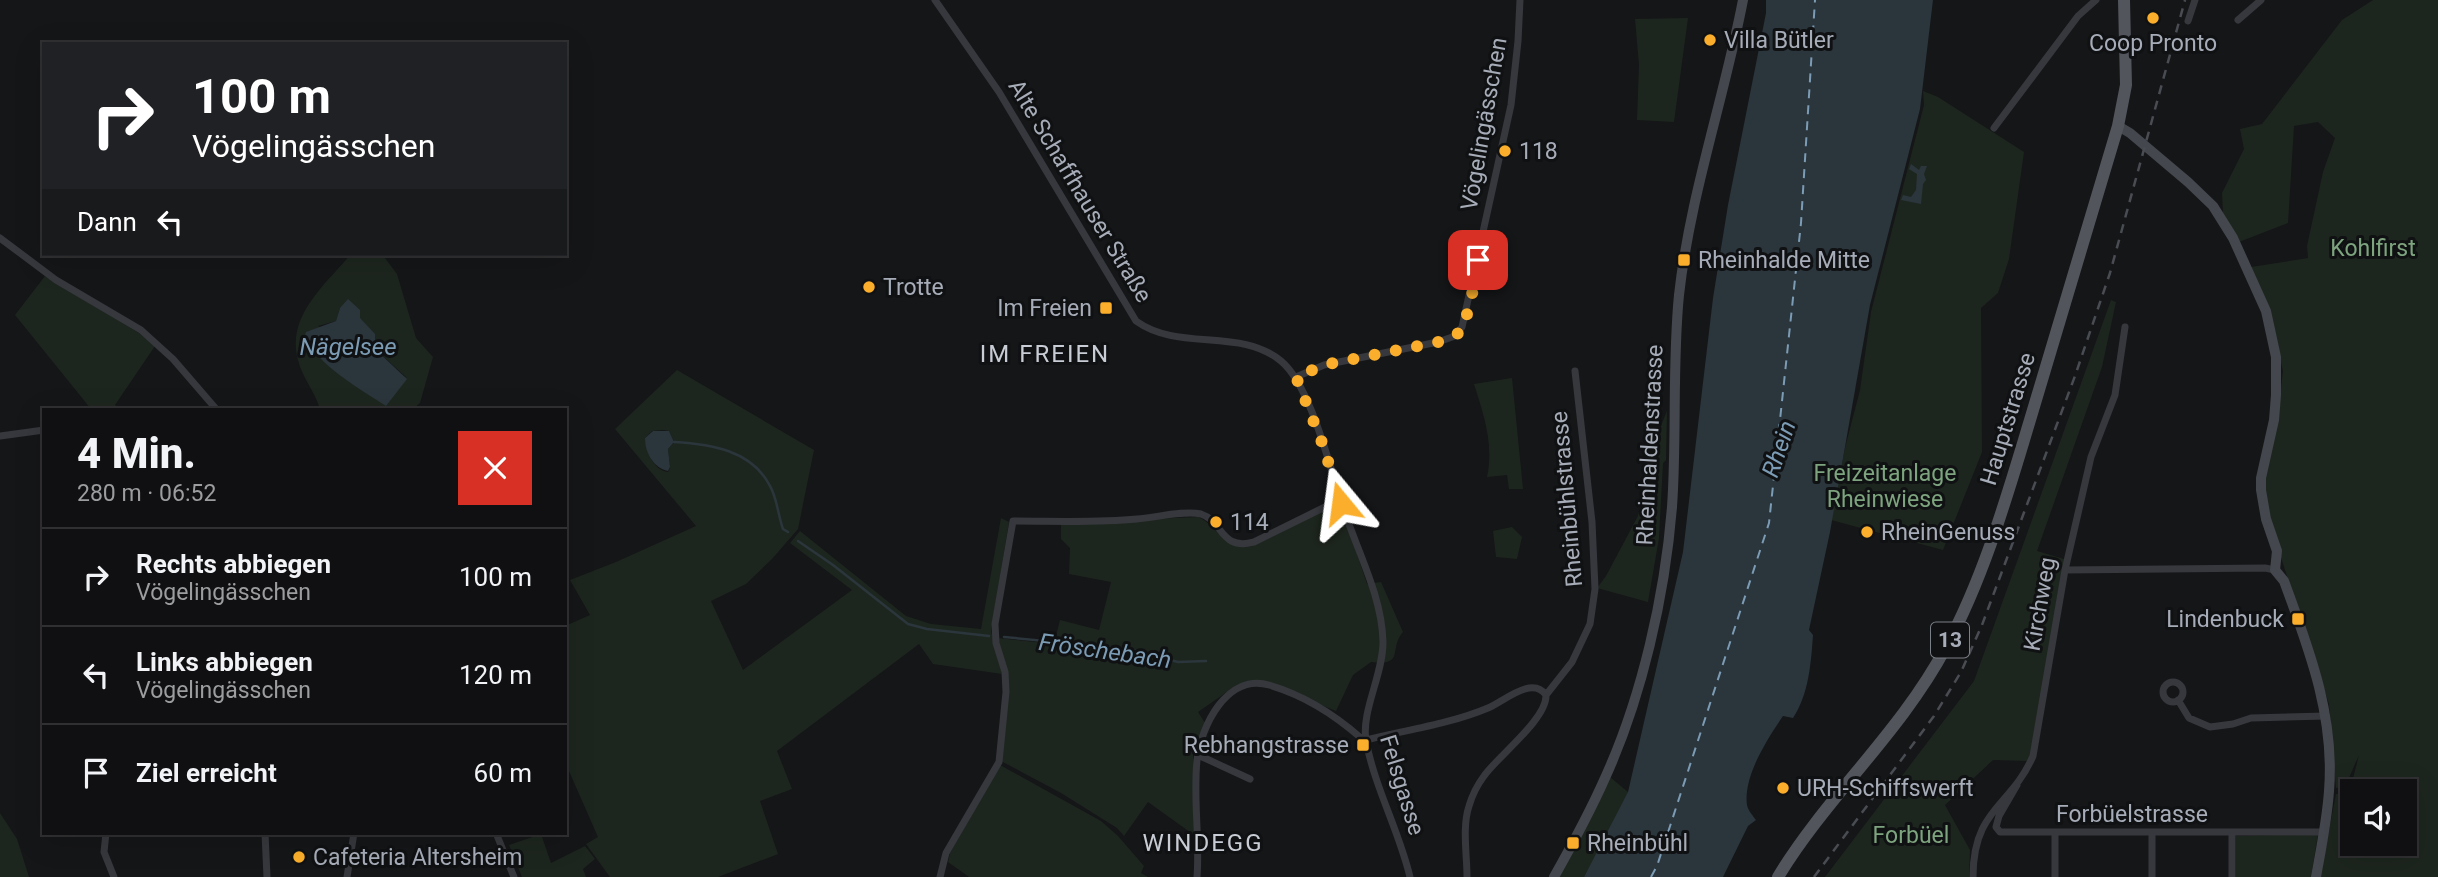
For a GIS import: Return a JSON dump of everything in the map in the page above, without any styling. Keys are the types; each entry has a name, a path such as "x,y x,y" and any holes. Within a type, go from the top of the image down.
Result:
{"main road":[{"name":"Rheinhaldenstrasse","path":"1553,877 1606,776 1627,720 1656,612 1672,510 1676,331 1686,247 1743,0"},
{"name":"Hauptstrasse","path":"1778,877 1796,846 1925,685 1957,626 2008,492 2118,126 2126,85 2124,0"},
{"path":"2118,126 2130,133 2213,206 2233,238 2266,311 2276,357 2276,395 2261,490 2266,519 2277,551 2274,570 2284,581 2316,671 2326,716 2330,753 2329,792 2316,877"}],"street":[{"name":"Alte Schaffhauser Straße","path":"935,0 999,92 1136,321 1154,331 1172,336 1244,343 1280,360 1296,377 1323,445 1341,503"},
{"name":"Vögelingässchen","path":"1296,377 1324,365 1438,342 1455,336 1462,327 1511,105 1520,0"},
{"path":"1994,128 2078,16 2096,0"},
{"path":"2188,20 2195,0"},
{"path":"2238,20 2261,0"},
{"path":"0,238 55,280 141,330 173,359 215,408"},
{"name":"Kirchweg","path":"1973,877 1974,852 1983,825 2029,764 2036,743 2065,570 2091,457 2115,395 2125,327"},
{"name":"Rheinbühlstrasse","path":"1467,877 1466,827 1469,807 1483,778 1545,704 1546,695 1572,662 1590,624 1595,589 1592,522 1575,371"},
{"path":"0,436 42,430"},
{"path":"940,877 946,853 999,762 1006,692 1005,672 996,643 995,624 1013,521 1135,520 1201,514 1230,540 1242,545 1254,542 1329,505 1341,503"},
{"name":"Felsgasse","path":"1341,503 1382,622 1381,666 1366,726 1366,740 1373,769 1410,877"},
{"path":"2065,570 2274,570"},
{"path":"1198,877 1198,755 1205,725 1212,712 1237,690 1268,684 1325,710 1366,740 1472,715 1529,687 1538,688 1546,695"},
{"path":"2178,700 2189,718 2210,727 2234,724 2251,718 2326,716"},
{"path":"1198,755 1250,779"},
{"name":"Forbüelstrasse","path":"2017,781 2017,788 1999,816 1998,830 2006,834 2323,832"},
{"path":"2152,832 2152,877"},
{"path":"2232,832 2232,877"},
{"path":"2054,877 2055,834"},
{"path":"106,835 104,852 114,877"},
{"path":"265,835 267,877"},
{"path":"347,877 354,835"},
{"path":"497,835 514,877"}],"green space":[{"name":"Kohlfirst","path":"2373,0 2438,0 2438,877 2320,877 2336,794 2340,794 2340,856 2417,856 2417,779 2353,779 2359,755 2348,779 2340,779 2340,788 2336,788 2329,704 2267,515 2264,481 2276,431 2283,371 2269,309 2251,267 2308,258 2307,246 2323,172 2335,138 2318,122 2294,126 2288,223 2239,242 2223,213 2222,193 2244,149 2240,129 2262,124 2342,20"},
{"path":"1688,18 1674,122 1637,120 1639,65 1635,19"},
{"name":"Freizeitanlage Rheinwiese","path":"1923,91 1938,97 2024,152 2009,259 1998,293 1981,308 1982,452 1943,550 1831,520 1860,390 1871,312 1924,105"},
{"path":"349,256 384,256 397,274 416,338 433,357 420,403 414,408 320,408 302,372 296,344 303,315","holes":["340,308 359,318 374,334 375,349 407,378 318,326 336,321"]},
{"path":"45,276 139,333 155,346 115,405 118,408 90,408 15,315"},
{"name":"Forbüel","path":"2111,300 2116,302 2102,367 2037,551 2064,559 2034,743 2028,761 1993,760 1945,805 1970,850 1969,877 1825,877 1974,681"},
{"path":"677,370 814,450 798,529 746,584 711,601 743,670 852,590 790,543 800,531 906,616 931,624 981,629 1001,518 1009,522 991,631 1002,674 933,664 919,644 777,751 792,789 760,801 778,854 718,877 610,877 586,844 598,837 567,767 567,625 590,615 570,580 696,526 615,429","holes":["663,430 669,431 674,442 668,449 668,472 654,464 645,438 652,431"]},
{"path":"1512,378 1523,489 1509,489 1507,475 1487,477 1489,442 1474,384"},
{"path":"1667,411 1659,538 1648,602 1597,588 1638,516 1655,440"},
{"path":"1336,509 1344,515 1367,584 1381,582 1403,632 1393,659 1382,663 1371,662 1353,675 1336,711 1262,681 1234,687 1198,712 1205,723 1193,756 1194,835 1148,802 1124,836 1117,828 1061,793 1001,761 1008,674 998,638 1054,644 1060,620 1099,630 1111,582 1069,574 1070,548 1061,539 1061,523 1198,517 1228,542 1243,547 1253,546 1325,510"},
{"path":"1512,527 1522,537 1517,559 1496,557 1493,531"},
{"path":"1000,765 1101,821 1144,866 1141,873 1148,877 969,877 948,862 950,853"},
{"path":"1610,777 1628,792 1625,801 1584,877 1558,877"},
{"path":"0,813 17,839 29,877 0,877"},
{"path":"541,835 551,863 585,846 595,859 583,869 586,877 522,877 509,845"},
{"path":"2318,835 2311,877 2236,877 2236,836"}],"water":[{"name":"Rhein","path":"1766,0 1933,0 1920,109 1870,305 1830,532 1809,630 1813,635 1808,678 1803,699 1793,718 1783,716 1753,770 1747,805 1756,820 1748,826 1723,877 1584,877 1628,792 1683,552 1713,298 1728,205 1766,13"},
{"path":"1911,164 1919,170 1921,166 1927,166 1921,204 1901,200 1903,195 1911,197 1916,190 1917,174 1909,169"},
{"name":"Nägelsee","path":"348,299 360,310 360,318 375,334 375,349 407,379 386,406 329,366 311,347 305,336 306,332 336,321 340,308"},
{"path":"653,431 669,431 674,442 668,449 668,471 654,463 646,449 645,438"}],"waterway":[{"name":"Fröschebach","path":"674,442 715,447 729,451 752,464 770,486 783,529 788,532"},
{"name":"Fröschebach","path":"798,541 908,624 927,629 989,636"},
{"name":"Fröschebach","path":"1004,637 1129,649 1178,662 1206,661"}],"ferry route":[{"path":"1651,877 1657,866 1769,523 1801,223 1815,0"}],"railway":[{"path":"1814,877 1934,716 1961,672 1982,625 2075,376 2110,273 2185,0"}],"place":[{"name":"Coop Pronto","path":"2153,18"},
{"name":"Villa Bütler","path":"1710,40"},
{"name":"118","path":"1505,151"},
{"name":"Rheinhalde Mitte","path":"1684,260"},
{"name":"Trotte","path":"869,287"},
{"name":"Im Freien","path":"1106,308"},
{"name":"114","path":"1216,522"},
{"name":"RheinGenuss","path":"1867,532"},
{"name":"Lindenbuck","path":"2298,619"},
{"name":"Rebhangstrasse","path":"1363,745"},
{"name":"URH-Schiffswerft","path":"1783,788"},
{"name":"Rheinbühl","path":"1573,843"},
{"name":"Cafeteria Altersheim","path":"299,857"}],"district":[{"name":"IM FREIEN","path":"1045,354"},
{"name":"WINDEGG","path":"1203,843"}],"route":[{"path":"1341,503 1323,445 1296,377 1324,365 1438,342 1455,336 1462,327 1466,314 1478,260"}]}
